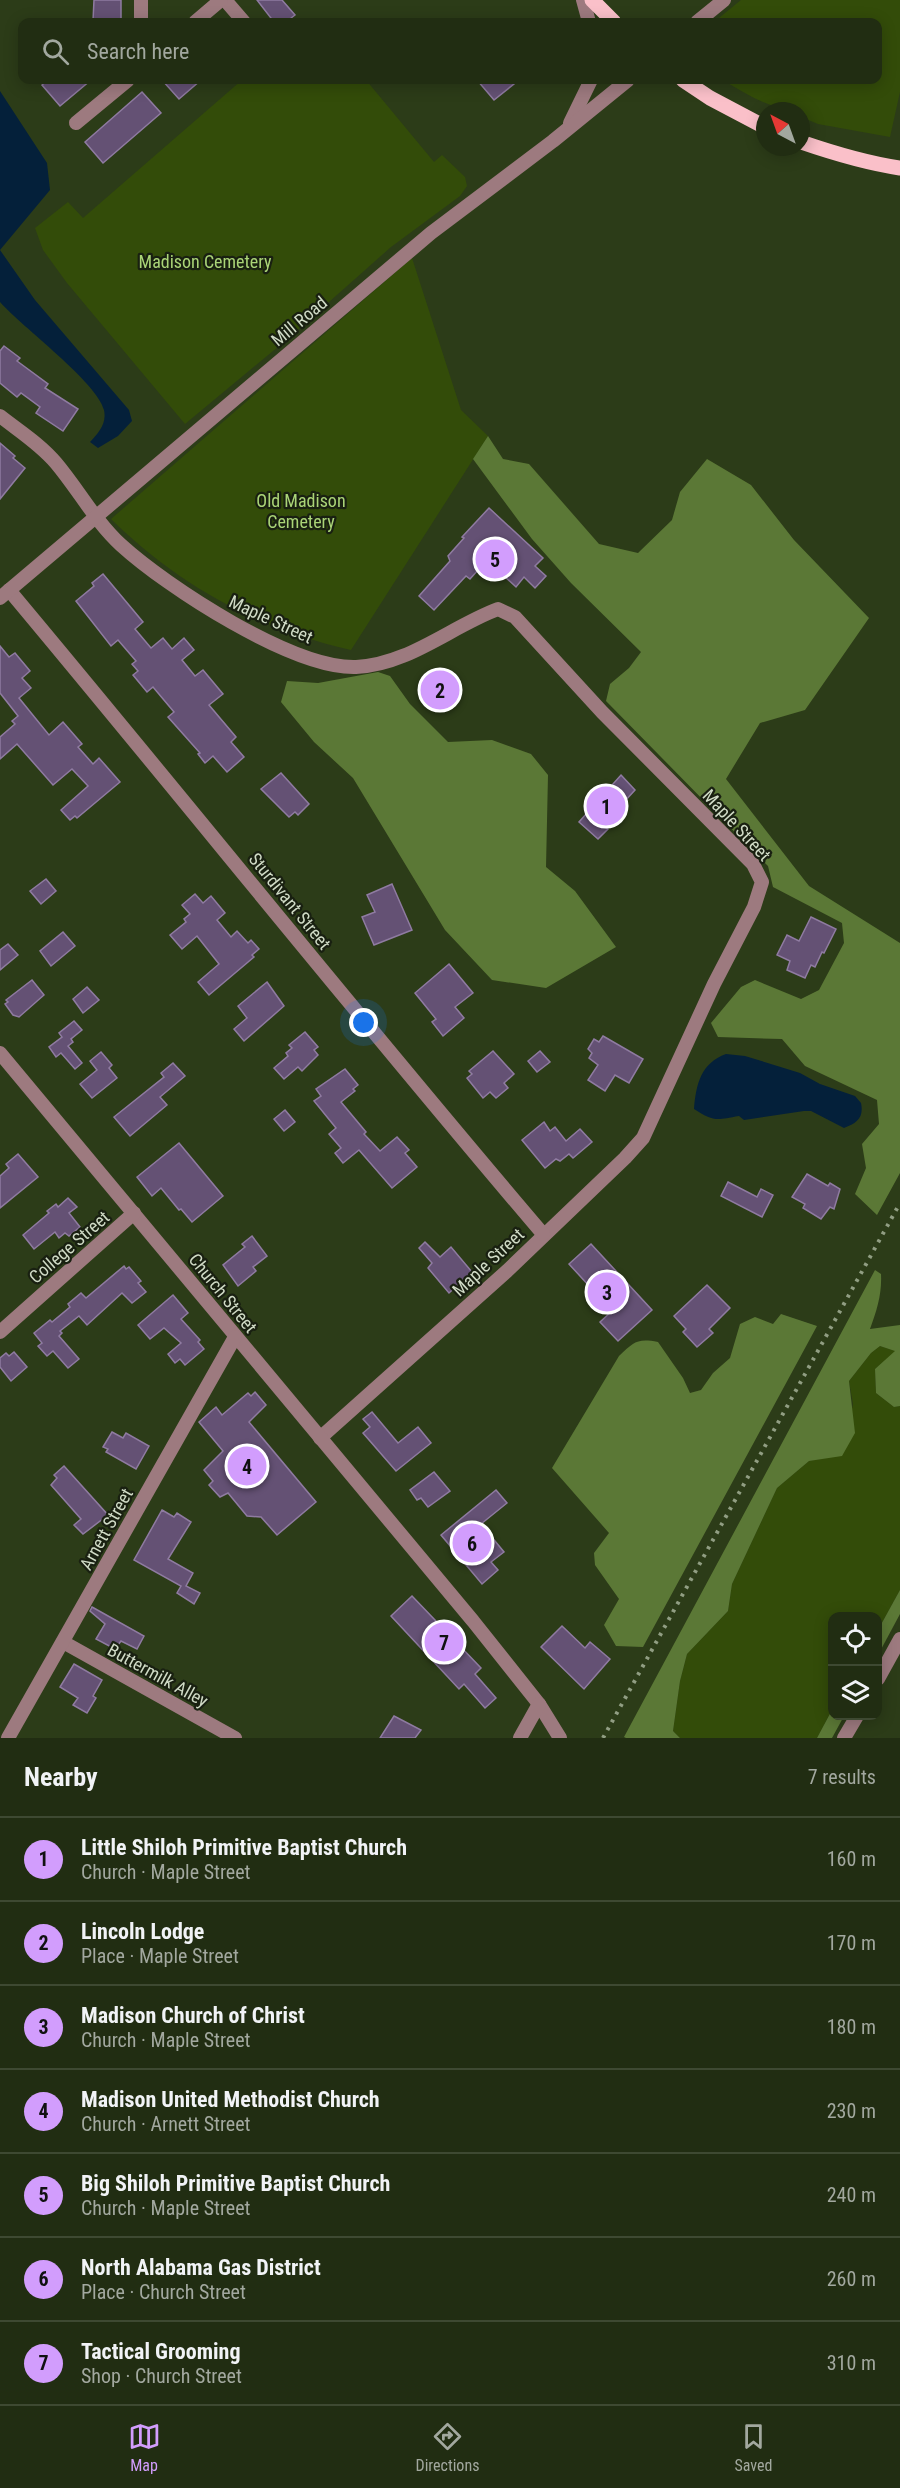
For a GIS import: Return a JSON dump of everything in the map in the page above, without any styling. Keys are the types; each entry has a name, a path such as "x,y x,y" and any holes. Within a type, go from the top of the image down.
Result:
{"main road":[{"path":"592,0 610,18"},
{"path":"688,84 756,122"},
{"path":"810,145 877,165 900,168"}],"street":[{"path":"141,0 141,18"},
{"path":"200,18 223,0 240,18"},
{"path":"583,0 588,18"},
{"path":"701,18 723,0"},
{"path":"76,123 123,84"},
{"path":"567,129 589,84"},
{"name":"Mill Road","path":"5,594 431,233 623,84"},
{"name":"Maple Street","path":"0,416 43,449 120,544 193,600 294,652 321,662 355,667 380,663 400,656 449,633 474,618 498,609 515,616 602,712 758,872 762,882 754,907 714,984 643,1138 626,1158 507,1270 320,1438"},
{"name":"Sturdivant Street","path":"5,594 192,809 405,1071 543,1234"},
{"name":"Church Street","path":"0,1053 539,1704 560,1738"},
{"name":"College Street","path":"0,1332 134,1214"},
{"name":"Arnett Street","path":"8,1738 235,1337"},
{"path":"882,1672 900,1639"},
{"name":"Buttermilk Alley","path":"63,1642 235,1738"},
{"path":"520,1738 539,1704"},
{"path":"844,1738 855,1720"}],"green space":[{"path":"741,0 900,0 900,92 890,137 818,124 810,121 810,102 763,102 730,84 882,84 882,18 719,18"},
{"name":"Madison Cemetery","path":"237,84 369,84 434,162 442,155 465,177 467,186 460,196 391,247 285,341 185,424 67,283 43,250 35,228 68,202 83,218"},
{"name":"Old Madison Cemetery","path":"412,258 461,410 488,436 351,650 284,630 222,602 164,565 111,519"},
{"path":"488,436 503,459 529,464 599,544 638,553 672,520 680,492 707,459 751,485 794,540 869,618 805,710 760,723 726,779 809,886 900,943 900,1173 877,1215 855,1194 866,1168 862,1144 879,1124 877,1100 805,1066 782,1039 718,1037 711,1023 741,987 755,980 801,999 819,990 844,943 842,923 773,887 768,866 606,701 610,684 629,668 641,652 571,583 532,539 473,459"},
{"path":"378,672 390,676 410,704 448,742 492,740 531,754 548,775 546,867 575,891 616,947 546,988 492,980 445,930 353,778 314,742 281,702 287,681 318,683"},
{"path":"875,1270 881,1274 881,1288 870,1329 900,1325 900,1406 894,1407 876,1393 875,1369 895,1351 880,1346 871,1353 849,1381 855,1433 842,1456 809,1461 777,1488 732,1584 728,1611 687,1654 680,1681 673,1731 680,1738 624,1737"},
{"path":"781,1314 817,1326 643,1647 616,1646 604,1625 619,1599 595,1565 594,1553 609,1533 552,1468 619,1356 632,1344 640,1341 658,1342 683,1378 690,1393 701,1390 713,1373 730,1358 740,1324 755,1317 773,1324"},
{"path":"880,1346 896,1351 875,1369 876,1393 894,1407 900,1406 900,1590 882,1623 882,1612 828,1612 828,1717 817,1738 680,1738 673,1731 680,1681 687,1654 728,1611 732,1584 777,1488 809,1461 842,1455 853,1404 849,1381 871,1353"},
{"path":"900,1590 900,1614 882,1648 882,1623"},
{"path":"828,1717 828,1720 842,1720 832,1738 817,1738"}],"water":[{"path":"0,91 47,163 50,190 0,250"},
{"path":"0,250 35,300 129,410 132,421 118,436 98,448 90,442 104,420 104,410 99,399 74,371 0,302"},
{"path":"726,1054 745,1056 800,1073 820,1084 855,1096 861,1103 860,1116 856,1122 844,1128 811,1111 744,1120 739,1116 720,1119 706,1116 694,1109 698,1083 705,1069"}],"building":[{"path":"94,0 121,0 121,18 93,18"},
{"path":"257,0 282,0 295,15 291,18 271,18"},
{"path":"43,84 86,84 60,106"},
{"path":"166,84 196,84 179,99"},
{"path":"480,84 514,84 494,100"},
{"path":"142,92 161,113 103,163 85,142"},
{"path":"4,346 20,358 17,361 48,384 45,388 78,409 63,431 36,413 40,407 21,393 17,397 0,383 0,351"},
{"path":"0,443 25,468 0,499"},
{"path":"489,508 543,558 535,566 546,576 535,588 524,577 516,587 487,560 470,579 466,576 434,610 419,596 450,561 448,556 464,538 462,537"},
{"path":"103,574 143,622 135,629 151,648 163,638 172,649 184,638 194,650 182,660 195,676 203,670 223,694 209,705 236,737 231,742 244,757 227,772 213,756 205,763 198,754 200,753 168,717 174,712 153,687 147,692 133,675 138,671 132,664 136,661 118,640 111,646 76,601 94,586 92,583"},
{"path":"0,646 9,657 15,653 30,671 22,678 31,688 19,698 49,735 63,722 82,744 78,747 93,764 99,758 120,782 77,818 75,816 70,820 61,810 88,786 72,769 53,785 17,744 0,759 0,737 15,724 12,721 18,716 0,693"},
{"path":"444,672 457,686 436,707 423,693"},
{"path":"281,773 309,804 298,815 295,812 289,817 261,789"},
{"path":"621,775 635,790 603,825 608,829 598,839 579,822"},
{"path":"46,879 56,891 41,904 30,891"},
{"path":"392,884 412,930 374,945 362,917 375,912 367,895"},
{"path":"195,894 203,903 211,896 225,913 217,920 231,937 237,931 248,943 251,940 259,949 252,955 254,957 209,995 198,982 219,964 197,936 182,949 170,935 186,922 184,919 190,914 182,905"},
{"path":"811,917 836,929 824,953 822,952 815,967 811,965 805,978 787,970 790,961 777,955 787,935 799,941"},
{"path":"63,932 75,946 51,966 40,951"},
{"path":"8,944 18,955 0,970 0,950"},
{"path":"449,964 473,993 455,1007 464,1018 443,1036 432,1022 436,1019 415,993"},
{"path":"32,980 44,995 19,1017 13,1015 5,1004 8,1002 6,1000"},
{"path":"267,982 284,1006 244,1041 234,1029 247,1018 238,1006"},
{"path":"87,987 99,1000 83,1013 73,999"},
{"path":"74,1021 82,1030 71,1039 73,1042 68,1046 82,1063 75,1069 61,1053 56,1057 49,1047 62,1037 59,1033"},
{"path":"305,1032 318,1047 314,1050 318,1055 302,1071 298,1067 284,1079 274,1068 288,1056 286,1053 292,1048 289,1045"},
{"path":"603,1036 643,1059 629,1083 615,1075 605,1091 588,1080 598,1065 589,1058 592,1053 588,1049 594,1039 599,1042"},
{"path":"493,1051 514,1074 504,1083 508,1088 496,1098 490,1092 483,1098 467,1078 472,1074 469,1071"},
{"path":"540,1051 550,1062 537,1072 528,1061"},
{"path":"101,1052 112,1065 109,1068 117,1078 92,1098 80,1084 97,1070 90,1061"},
{"path":"173,1063 185,1076 160,1097 167,1105 130,1136 114,1117 164,1077 161,1073"},
{"path":"345,1069 358,1085 353,1089 355,1091 341,1102 366,1132 364,1134 380,1151 397,1137 409,1150 405,1153 417,1167 392,1188 359,1150 343,1163 335,1153 341,1148 329,1134 336,1128 314,1101 321,1096 316,1089"},
{"path":"285,1110 295,1122 284,1131 274,1119"},
{"path":"544,1122 550,1131 555,1127 566,1141 580,1129 592,1142 573,1158 569,1154 560,1161 556,1159 545,1168 522,1140"},
{"path":"179,1143 223,1196 192,1222 161,1188 152,1196 137,1177"},
{"path":"18,1154 38,1177 0,1208 0,1176 9,1168 6,1164"},
{"path":"807,1174 828,1186 830,1183 840,1189 834,1209 830,1207 821,1219 803,1208 805,1204 792,1197"},
{"path":"728,1182 757,1197 761,1189 773,1195 762,1217 721,1196"},
{"path":"68,1198 77,1207 69,1213 80,1227 69,1236 65,1233 59,1238 55,1232 34,1249 23,1235 49,1213 47,1211 56,1204 58,1207"},
{"path":"252,1236 267,1256 253,1267 256,1271 238,1286 223,1265 245,1247 242,1244"},
{"path":"425,1242 440,1257 451,1247 472,1272 449,1293 428,1268 432,1263 419,1248"},
{"path":"591,1244 652,1310 618,1341 600,1322 612,1311 569,1264"},
{"path":"124,1266 126,1269 129,1267 141,1281 138,1283 146,1292 132,1303 122,1293 87,1325 79,1316 60,1331 62,1333 59,1336 79,1359 68,1368 53,1351 47,1356 38,1346 42,1343 34,1333 70,1307 68,1304 81,1293 86,1298"},
{"path":"707,1285 730,1308 709,1329 713,1333 697,1347 683,1332 686,1329 674,1316"},
{"path":"173,1295 188,1313 181,1319 200,1340 198,1342 204,1349 185,1365 180,1359 175,1363 168,1354 181,1343 164,1328 150,1339 138,1325"},
{"path":"14,1352 27,1367 11,1381 0,1367 0,1358 6,1353 9,1356"},
{"path":"255,1392 266,1405 249,1422 316,1502 277,1535 261,1517 247,1516 228,1493 220,1497 209,1485 213,1481 204,1470 223,1451 199,1422 216,1407 222,1415 248,1393 251,1396"},
{"path":"372,1412 398,1443 418,1427 431,1443 396,1471 363,1433 370,1427 363,1419"},
{"path":"112,1432 123,1438 126,1433 149,1446 136,1469 106,1452 108,1449 103,1447"},
{"path":"64,1466 108,1515 83,1534 74,1525 81,1519 51,1485 57,1478 54,1475"},
{"path":"434,1472 450,1491 428,1507 421,1498 417,1500 410,1490"},
{"path":"496,1490 507,1503 481,1524 504,1552 491,1562 498,1570 482,1584 441,1535"},
{"path":"162,1510 174,1517 177,1513 191,1522 168,1559 193,1573 186,1586 200,1593 194,1604 177,1593 181,1586 134,1560"},
{"path":"412,1596 481,1668 475,1674 496,1698 485,1708 464,1684 459,1689 391,1616"},
{"path":"92,1607 144,1636 137,1649 121,1641 115,1649 96,1639 105,1624 90,1611"},
{"path":"562,1626 585,1648 590,1642 610,1659 584,1689 541,1647"},
{"path":"74,1664 102,1680 93,1696 96,1698 87,1713 73,1705 78,1698 60,1687"},
{"path":"394,1716 421,1730 415,1738 380,1738"}],"railway":[{"path":"603,1738 900,1203"}],"place":[{"name":"Big Shiloh Primitive Baptist Church","path":"495,559"},
{"name":"Lincoln Lodge","path":"440,690"},
{"name":"Little Shiloh Primitive Baptist Church","path":"606,806"},
{"name":"Madison Church of Christ","path":"607,1292"},
{"name":"Madison United Methodist Church","path":"247,1466"},
{"name":"North Alabama Gas District","path":"472,1543"},
{"name":"Tactical Grooming","path":"444,1642"}]}
